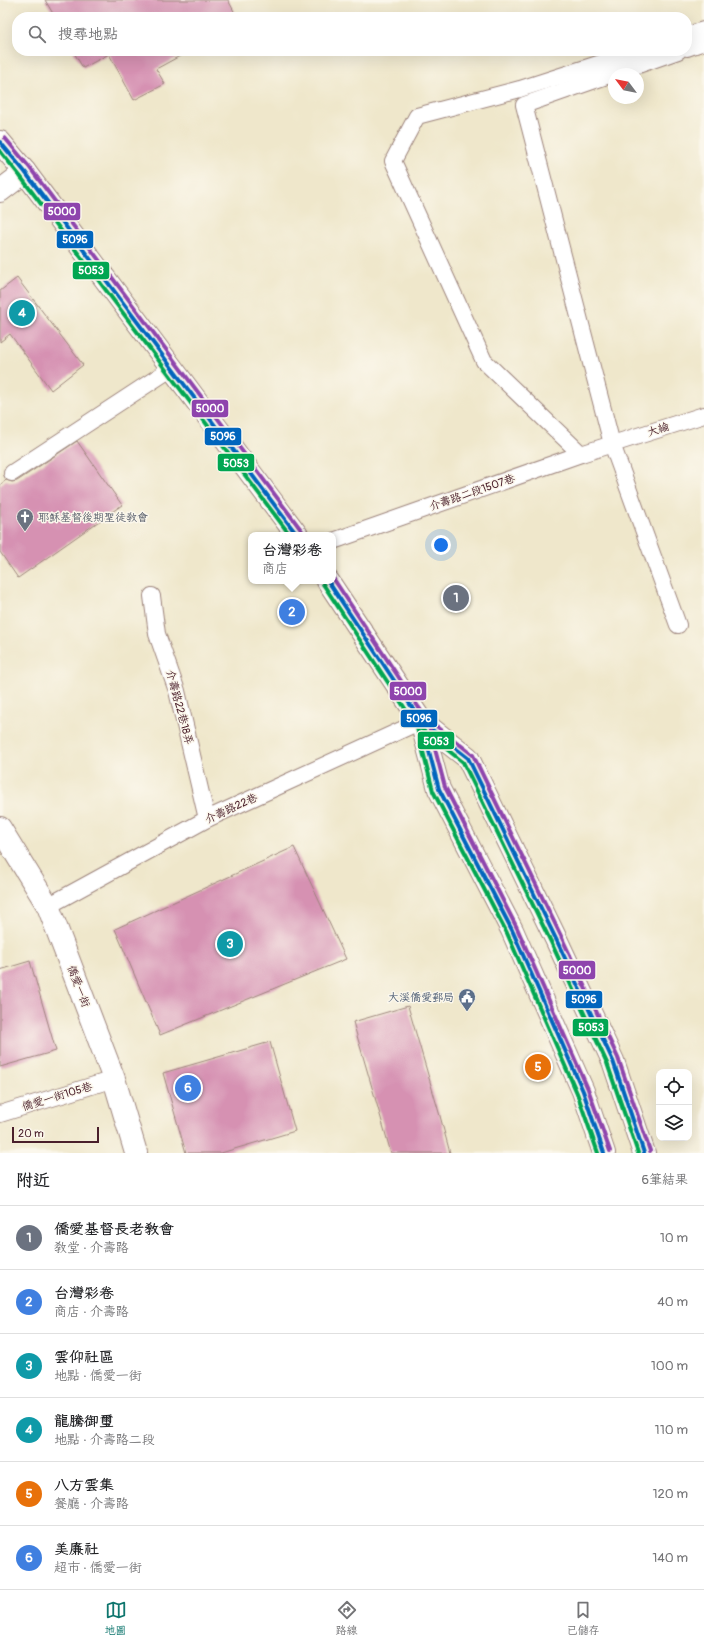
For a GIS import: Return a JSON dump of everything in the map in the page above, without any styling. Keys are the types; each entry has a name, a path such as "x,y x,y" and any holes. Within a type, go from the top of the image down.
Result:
{"main road":[{"path":"0,142 25,172 295,532"},
{"path":"0,191 25,172"},
{"path":"330,584 420,721 439,789 512,930 582,1091 604,1153"},
{"path":"420,721 468,758 556,939 613,1061 644,1153"},
{"name":"僑愛一街","path":"0,828 48,906 114,1079 136,1153"}],"lane":[{"path":"692,34 704,30"},
{"path":"692,46 704,42"},
{"path":"581,454 484,361 393,161 417,116 520,90 623,56"},
{"path":"663,56 524,104 612,444 678,625"},
{"path":"12,473 172,368"},
{"name":"大綸","path":"612,444 704,415"},
{"name":"介壽路二段1507巷","path":"336,540 612,444"},
{"name":"介壽路22巷18弄","path":"152,596 157,634 177,691 207,818"},
{"name":"介壽路22巷","path":"48,906 207,818 420,721"},
{"name":"僑愛一街105巷","path":"0,1114 114,1079"}],"building":[{"path":"45,0 228,0 234,12 52,12"},
{"path":"76,56 105,56 83,68"},
{"path":"110,56 180,56 156,69 165,84 134,100"},
{"path":"17,278 83,365 51,390 10,334 0,342 0,291"},
{"path":"77,441 122,505 18,578 0,552 0,485 6,480 12,482 17,481"},
{"path":"294,847 346,959 160,1035 115,929"},
{"path":"30,961 56,1051 0,1067 0,970"},
{"path":"408,1006 450,1153 391,1153 353,1022"},
{"path":"270,1042 295,1131 221,1153 186,1153 163,1073"}],"transit line":[{"name":"5000","path":"5,138 30,168 302,531"},
{"name":"5096","path":"0,142 25,172 295,532"},
{"name":"5053","path":"0,151 288,532"},
{"name":"5000","path":"336,583 425,717 473,755 561,936 618,1058 650,1151"},
{"name":"5053","path":"323,584 416,725 463,762 551,942 607,1063 638,1153"},
{"name":"5096","path":"330,584 421,721 468,758 556,939 613,1061 644,1153"},
{"name":"5000","path":"419,708 427,719 445,787 517,928 588,1089 610,1151"},
{"name":"5096","path":"414,712 421,721 439,789 512,930 583,1091 604,1153"},
{"name":"5053","path":"409,716 416,724 433,791 507,933 577,1093 598,1153"}],"place":[{"name":"龍騰御璽","path":"22,313"},
{"name":"耶穌基督後期聖徒教會","path":"25,532"},
{"name":"僑愛基督長老教會","path":"456,598"},
{"name":"台灣彩卷","path":"292,612"},
{"name":"雲仰社區","path":"230,944"},
{"name":"大溪僑愛郵局","path":"467,1012"},
{"name":"八方雲集","path":"538,1067"},
{"name":"美廉社","path":"188,1088"}]}
